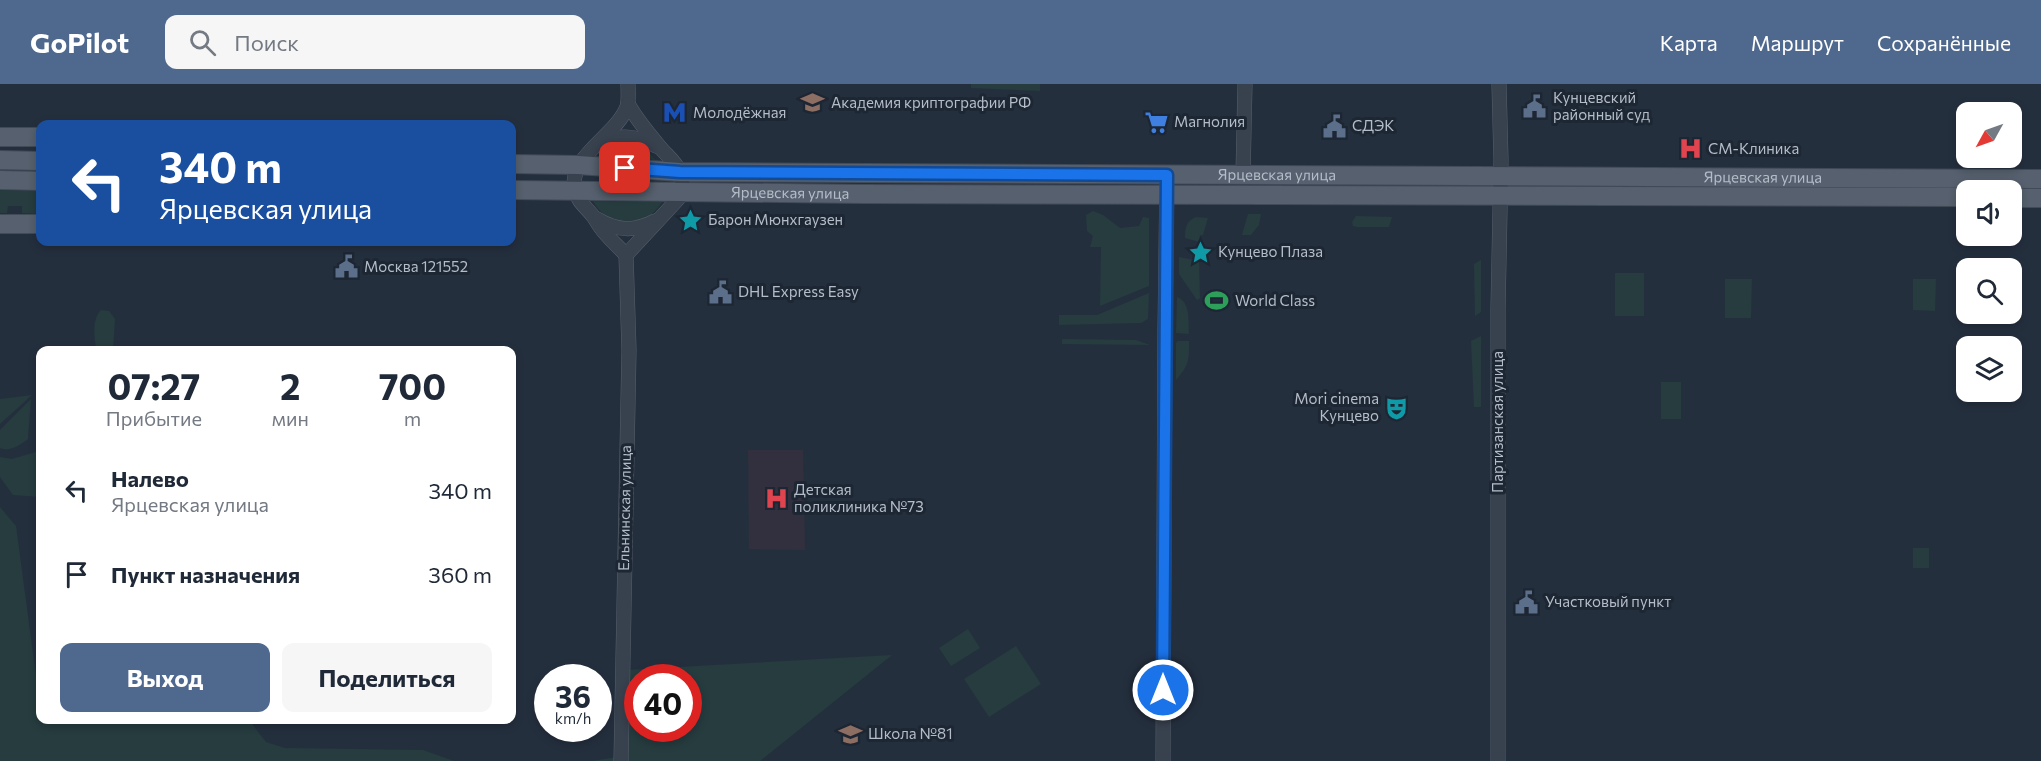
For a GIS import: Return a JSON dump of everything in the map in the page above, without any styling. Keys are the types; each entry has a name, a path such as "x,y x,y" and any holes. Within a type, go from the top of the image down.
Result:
{"main road":[{"path":"0,137 36,137"},
{"path":"0,160 36,160"},
{"name":"Ярцевская улица","path":"516,164 578,165 680,172 2041,179"},
{"path":"0,180 36,181"},
{"name":"Ярцевская улица","path":"516,190 1167,195 1956,197"},
{"path":"2022,198 2041,198"},
{"path":"0,224 36,224"}],"street":[{"path":"628,84 628,104 619,120 578,165 574,176 575,191 584,206 601,229 626,255 678,200 681,192 680,172 636,118 628,104"},
{"path":"1243,175 1245,84"},
{"name":"Партизанская улица","path":"1498,761 1499,84"},
{"path":"595,147 613,138 625,136 646,141 661,149"},
{"path":"1163,761 1167,175"},
{"path":"593,216 616,228 629,230 643,227 662,217"},
{"name":"Ельнинская улица","path":"621,761 629,350 626,255"}],"shaded area":[{"name":"Детская поликлиника №73","path":"748,450 803,450 805,550 749,549"}],"green space":[{"path":"971,84 1040,84 1040,91 971,88"},
{"path":"629,141 646,148 655,160 602,157 611,146"},
{"path":"0,190 36,191 36,214 22,213 22,206 8,206 7,213 0,213"},
{"path":"593,201 662,202 646,218 627,223 617,222 608,217"},
{"path":"1093,211 1103,215 1120,228 1139,226 1143,217 1149,218 1149,286 1100,306 1101,247 1090,247 1093,236 1087,231 1086,215"},
{"path":"1248,214 1261,214 1259,225 1251,235 1242,235"},
{"path":"1356,216 1392,217 1389,227 1357,227 1353,226 1352,222"},
{"path":"1196,217 1208,218 1199,242 1185,238 1187,225"},
{"path":"1179,257 1199,261 1200,298 1197,300 1179,274"},
{"path":"1481,260 1481,312 1475,316 1474,264"},
{"path":"1615,273 1644,273 1644,316 1615,316"},
{"path":"1725,279 1752,279 1751,318 1725,318"},
{"path":"1913,279 1936,279 1935,311 1913,310"},
{"path":"1149,293 1148,319 1141,323 1059,325 1059,315 1097,315"},
{"path":"1177,297 1187,307 1189,334 1176,333"},
{"path":"101,310 109,311 115,319 113,346 96,346 94,333"},
{"path":"1481,336 1481,407 1474,407 1471,341"},
{"path":"1062,339 1136,340 1150,345 1062,344"},
{"path":"1189,341 1189,353 1186,366 1176,380 1176,343"},
{"path":"1661,382 1681,382 1681,419 1661,419"},
{"path":"32,395 0,424 0,399"},
{"path":"31,399 28,439 18,446 0,448 0,430"},
{"path":"36,452 36,497 13,495 0,477 0,457 12,459"},
{"path":"0,507 16,526 36,676 36,724 252,724 266,742 285,748 423,750 454,761 0,761"},
{"path":"1913,548 1929,548 1929,568 1913,568"},
{"path":"968,629 980,648 951,666 939,648"},
{"path":"1016,646 1041,684 989,717 964,679"},
{"path":"892,655 760,761 592,761 624,756 624,742 702,742 702,666"}],"place":[{"name":"Академия криптографии РФ","path":"813,103"},
{"name":"Кунцевский районный суд","path":"1535,107"},
{"name":"Молодёжная","path":"675,113"},
{"name":"Магнолия","path":"1156,122"},
{"name":"СДЭК","path":"1334,126"},
{"name":"СМ-Клиника","path":"1690,149"},
{"name":"Барон Мюнхгаузен","path":"690,220"},
{"name":"Кунцево Плаза","path":"1200,252"},
{"name":"Москва 121552","path":"346,267"},
{"name":"DHL Express Easy","path":"720,292"},
{"name":"World Class","path":"1217,301"},
{"name":"Mori cinema Кунцево","path":"1397,408"},
{"name":"Детская поликлиника №73","path":"776,499"},
{"name":"Участковый пункт","path":"1527,602"},
{"name":"Школа №81","path":"850,734"}],"route":[{"path":"625,168 680,172 1167,175 1163,690"}]}
